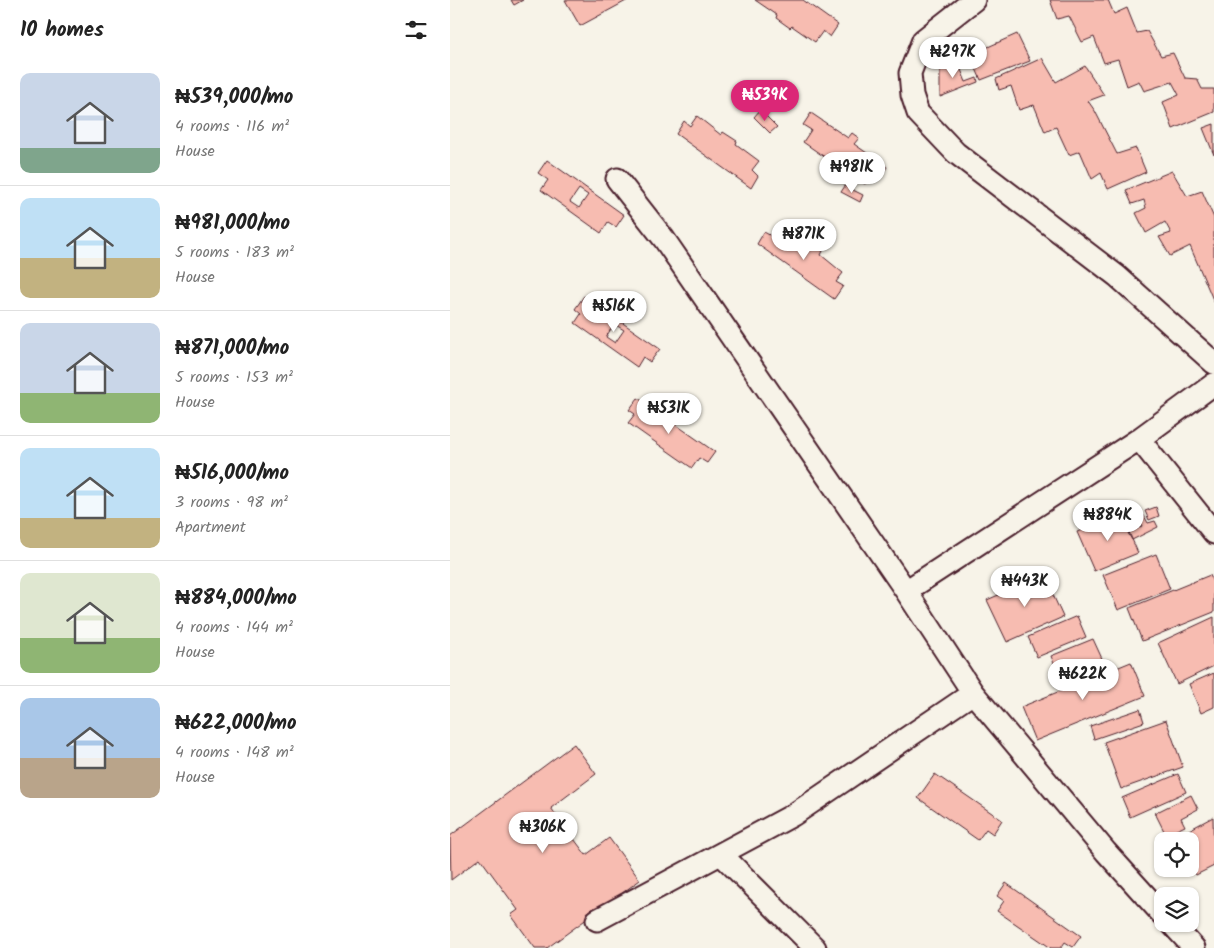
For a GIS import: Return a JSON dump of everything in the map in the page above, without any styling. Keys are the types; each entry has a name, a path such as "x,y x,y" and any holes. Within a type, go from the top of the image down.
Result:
{"street":[{"path":"974,0 923,40 910,73 912,95 918,113 956,153 1117,276 1214,363"},
{"path":"617,179 664,239 906,590 973,693 1106,852 1154,905"},
{"path":"906,590 1138,439 1214,384"},
{"path":"1138,439 1214,533"},
{"path":"597,920 793,815 973,693"},
{"path":"721,854 815,948"},
{"path":"1179,932 1194,948"}],"building":[{"path":"511,0 523,0 514,5"},
{"path":"565,0 628,0 580,26"},
{"path":"755,0 803,0 838,25 830,37 823,31 815,42 792,26 790,28 776,18 777,15"},
{"path":"1050,0 1108,0 1114,14 1127,8 1137,33 1147,31 1161,56 1173,53 1185,78 1197,79 1202,89 1214,89 1214,112 1173,129 1163,102 1179,95 1172,82 1144,91 1139,81 1127,86 1118,59 1104,63 1094,37 1082,42 1069,16 1057,19"},
{"path":"1017,34 1030,61 981,80 970,55"},
{"path":"1042,58 1056,82 1085,66 1104,95 1088,101 1117,154 1136,148 1146,172 1108,189 1101,173 1092,179 1080,151 1069,155 1056,127 1045,132 1034,105 1019,110 1011,86 999,90 996,79"},
{"path":"957,60 966,82 977,78 978,82 940,97 940,70"},
{"path":"760,110 777,127 770,133 754,117"},
{"path":"811,113 848,138 852,133 859,138 854,144 887,167 879,178 872,174 865,184 841,167 838,171 823,161 826,158 803,142 811,130 803,125"},
{"path":"697,116 721,135 723,132 737,141 736,144 759,161 752,170 758,176 751,188 676,134 684,121 690,126"},
{"path":"1214,124 1214,155 1203,128"},
{"path":"547,160 624,215 616,227 608,222 601,233 541,190 548,180 538,173","holes":["579,189 588,195 579,208 570,202"]},
{"path":"1172,171 1187,196 1202,191 1214,218 1214,302 1190,246 1170,256 1159,237 1171,233 1165,222 1146,233 1136,213 1146,208 1144,200 1132,204 1126,190"},
{"path":"845,186 863,195 860,202 841,192"},
{"path":"779,228 805,245 808,240 823,251 821,255 843,273 836,282 843,286 834,299 757,244 764,232 773,237"},
{"path":"584,296 660,349 650,362 643,357 637,367 575,323 581,314 575,309","holes":["614,324 624,330 615,343 606,337"]},
{"path":"638,398 715,452 707,463 699,458 692,468 628,423 635,414 629,410"},
{"path":"1156,507 1159,516 1149,520 1145,511"},
{"path":"1121,514 1138,553 1094,571 1077,532"},
{"path":"1143,514 1148,523 1155,521 1158,527 1132,540 1128,533 1142,526 1136,517"},
{"path":"1156,554 1170,589 1118,610 1103,575"},
{"path":"1044,575 1063,617 1007,642 987,600"},
{"path":"1210,575 1214,585 1214,612 1142,641 1129,608"},
{"path":"1077,616 1086,637 1037,657 1028,637"},
{"path":"1214,617 1214,666 1177,684 1158,643"},
{"path":"1093,639 1104,663 1061,681 1051,656"},
{"path":"1131,662 1145,696 1035,741 1021,707"},
{"path":"1214,673 1214,707 1201,713 1189,684"},
{"path":"1140,709 1144,722 1094,739 1090,726"},
{"path":"1166,720 1183,767 1121,789 1104,742"},
{"path":"574,744 596,774 551,808 586,855 609,838 640,880 547,948 535,948 511,915 518,910 480,858 451,880 450,836"},
{"path":"935,774 1002,820 993,834 986,829 978,840 918,798"},
{"path":"1178,774 1186,792 1130,817 1122,798"},
{"path":"1191,795 1198,809 1181,818 1185,826 1172,832 1164,832 1155,813"},
{"path":"1213,817 1214,866 1199,874 1199,832 1185,832"},
{"path":"1006,883 1081,936 1073,947 1065,942 1061,948 1051,948 997,911 1004,901 997,896"}]}
